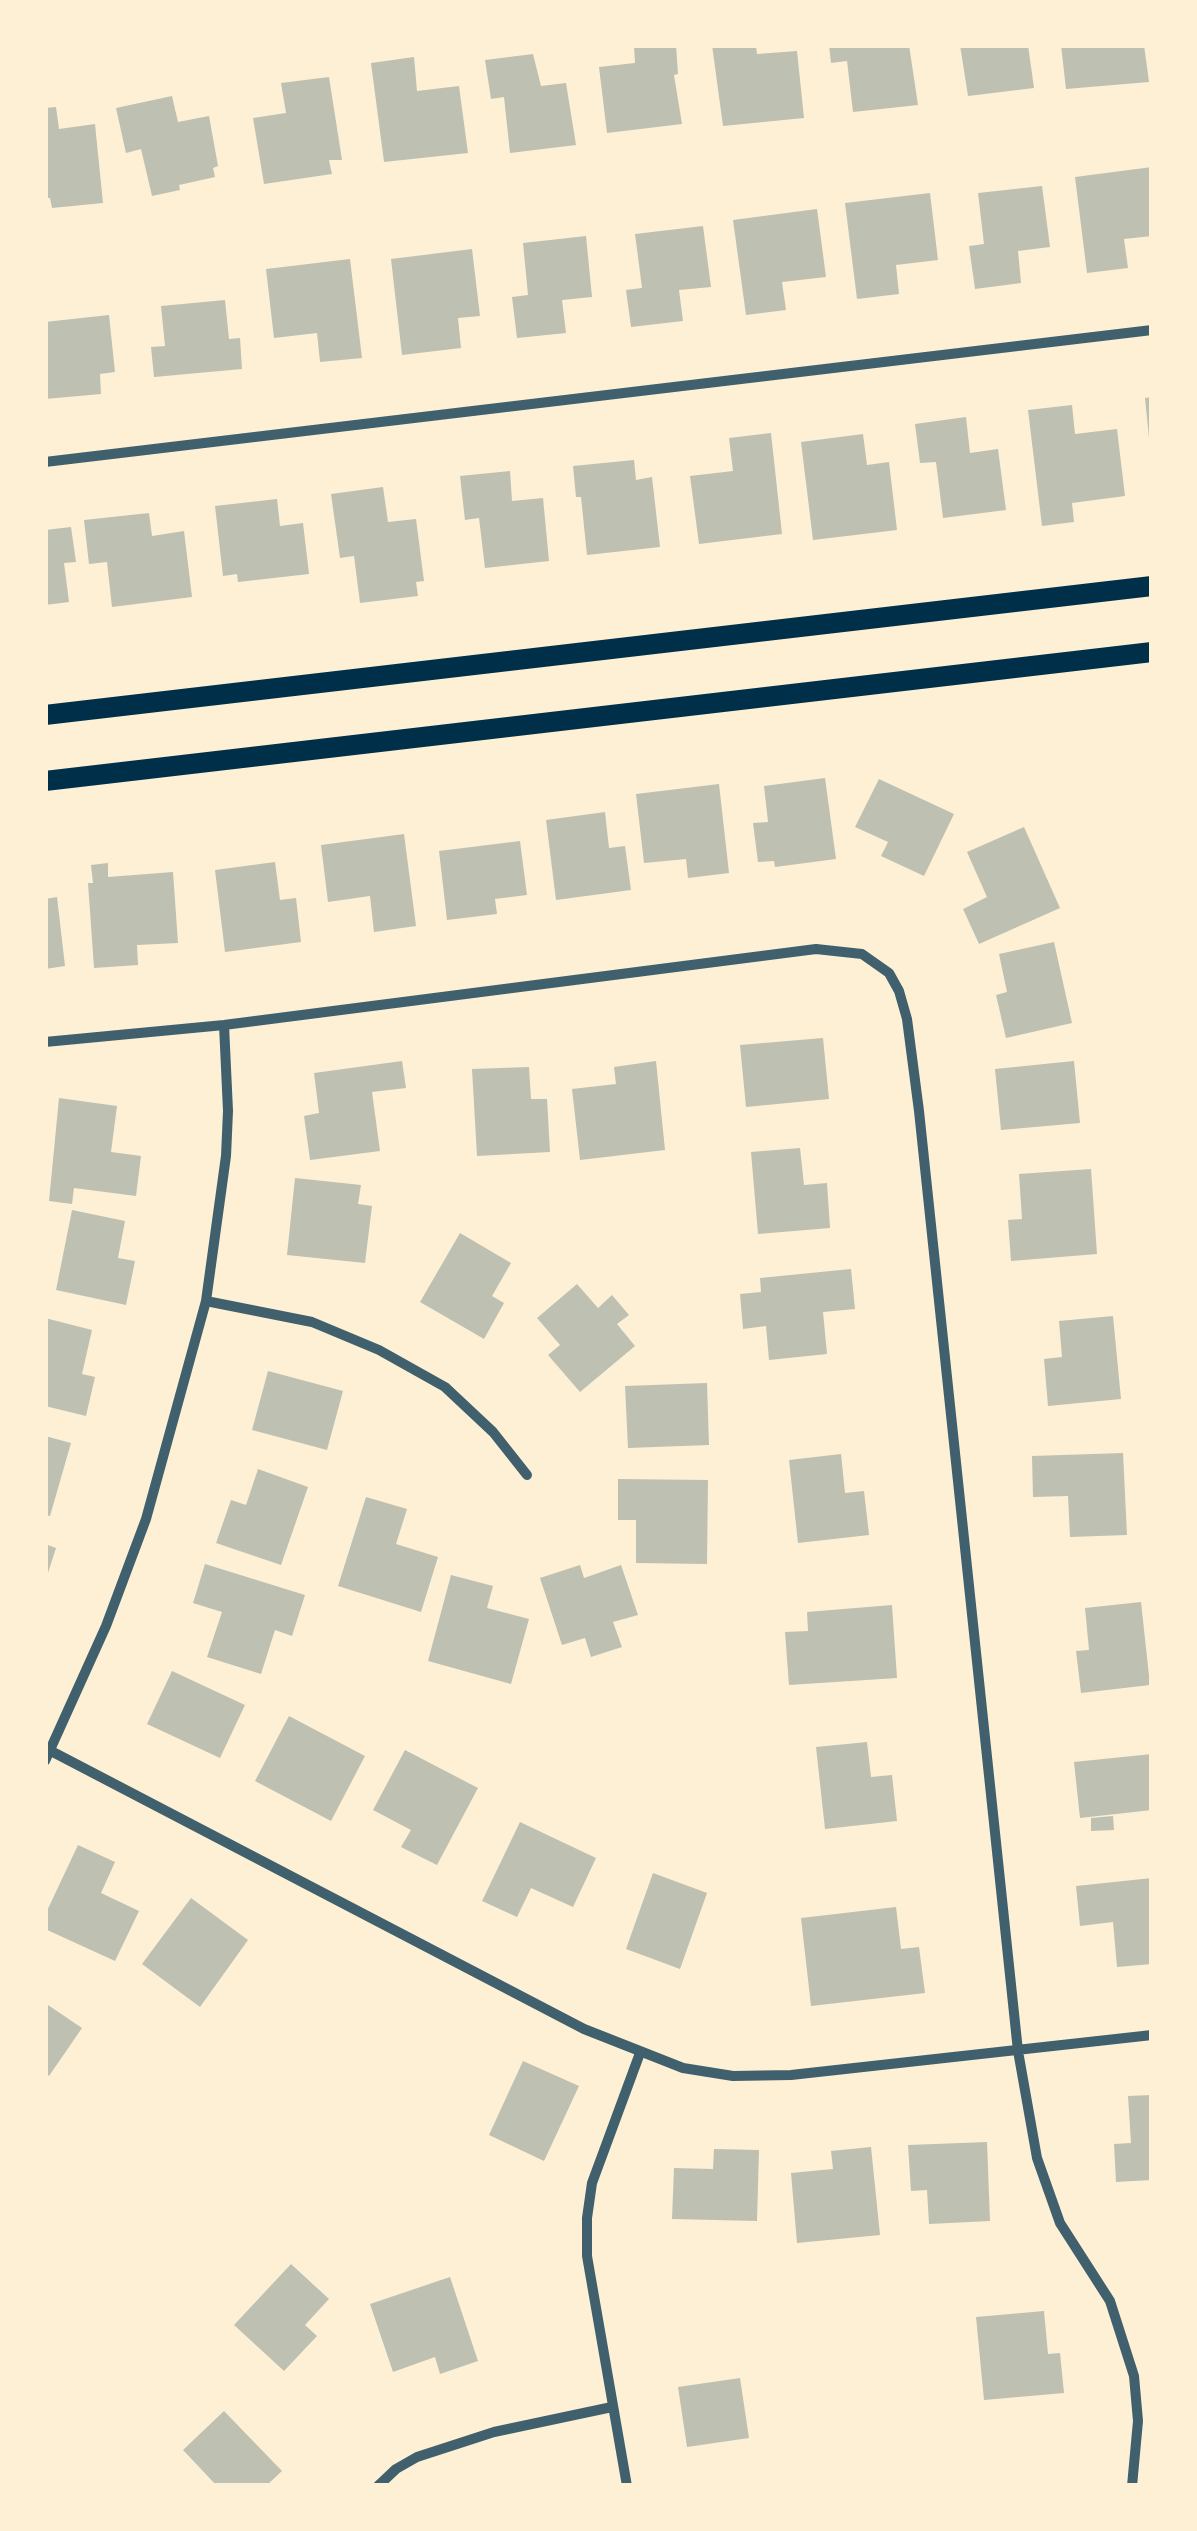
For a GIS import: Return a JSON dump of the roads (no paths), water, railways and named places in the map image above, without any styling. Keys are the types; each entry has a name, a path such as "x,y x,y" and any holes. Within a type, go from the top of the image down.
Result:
{"main road":[{"path":"45,715 1152,586"},
{"path":"45,782 1152,652"}],"street":[{"path":"45,462 1152,330"},
{"path":"45,1042 224,1025 816,949 862,954 889,973 900,991 907,1019 920,1110 1018,2051 1037,2158 1054,2207 1060,2223 1110,2300 1134,2376 1138,2421 1132,2486"},
{"path":"224,1025 226,1156 206,1301 146,1519 106,1626 48,1756 584,2029 684,2068 732,2076 790,2075 1152,2036"},
{"path":"206,1301 312,1322 379,1350 444,1387 493,1432 527,1475"},
{"path":"627,2486 588,2256 587,2218 592,2183 640,2053"},
{"path":"378,2486 396,2468 448,2447 494,2432 612,2407"}]}
